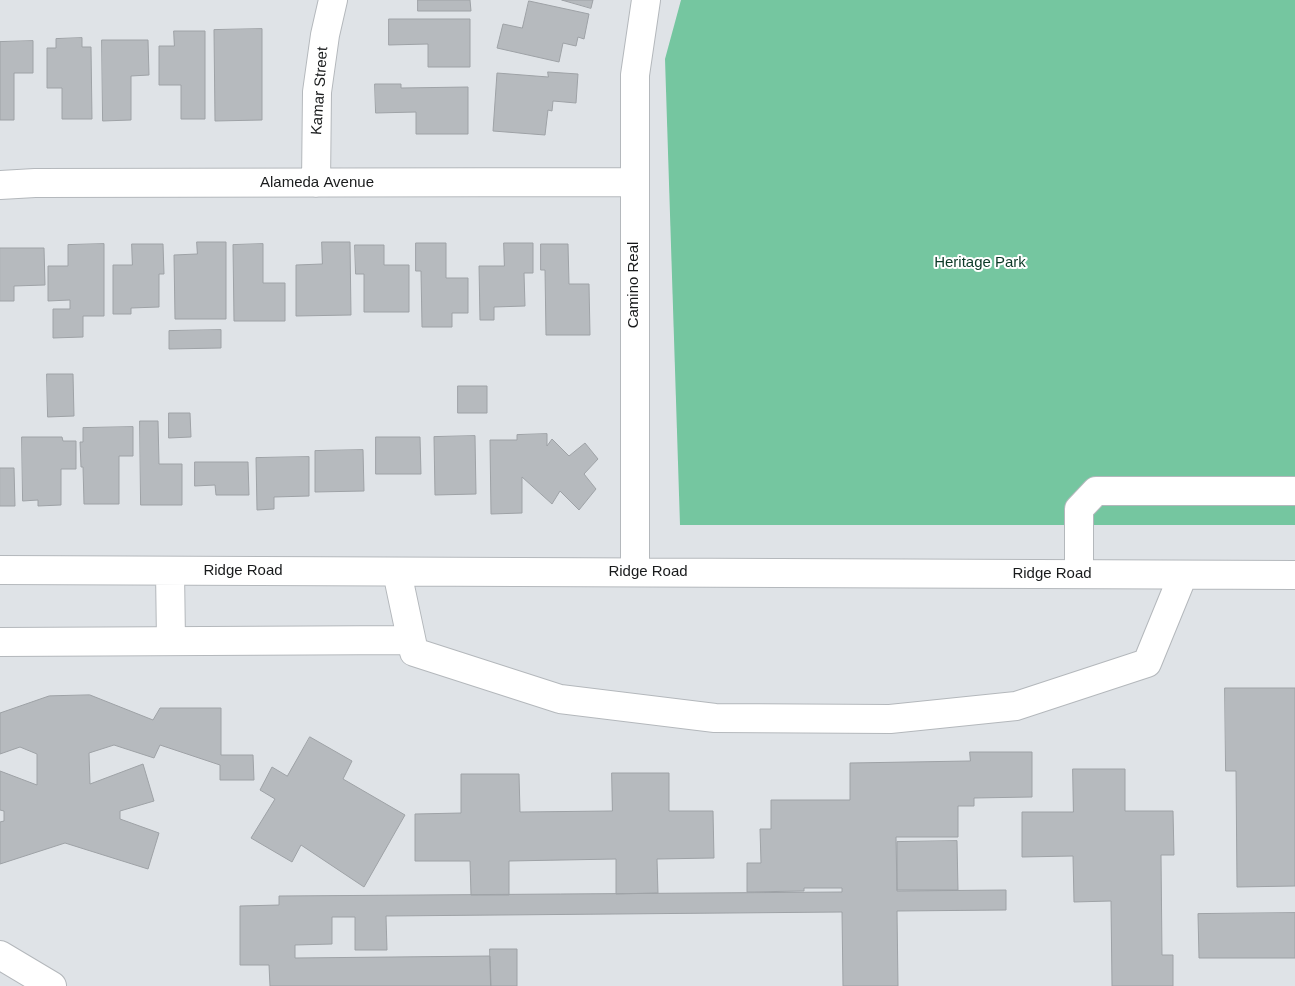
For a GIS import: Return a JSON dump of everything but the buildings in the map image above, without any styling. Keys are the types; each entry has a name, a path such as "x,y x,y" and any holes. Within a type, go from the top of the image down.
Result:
{"street":[{"name":"Kamar Street","path":"316,184 317,92 325,35 333,0"},
{"name":"Camino Real","path":"635,572 635,74 646,0"},
{"name":"Alameda Avenue","path":"0,185 35,183 634,182"},
{"path":"1078,574 1079,508 1096,492 1295,492"},
{"name":"Ridge Road","path":"0,570 1295,575"},
{"path":"170,571 171,641"},
{"path":"397,572 414,652 560,699 715,718 890,719 1016,706 1147,663 1184,575"},
{"path":"0,642 411,640"},
{"path":"0,955 52,986"}],"green space":[{"name":"Heritage Park","path":"681,0 1295,0 1295,525 680,525 665,59"}]}
